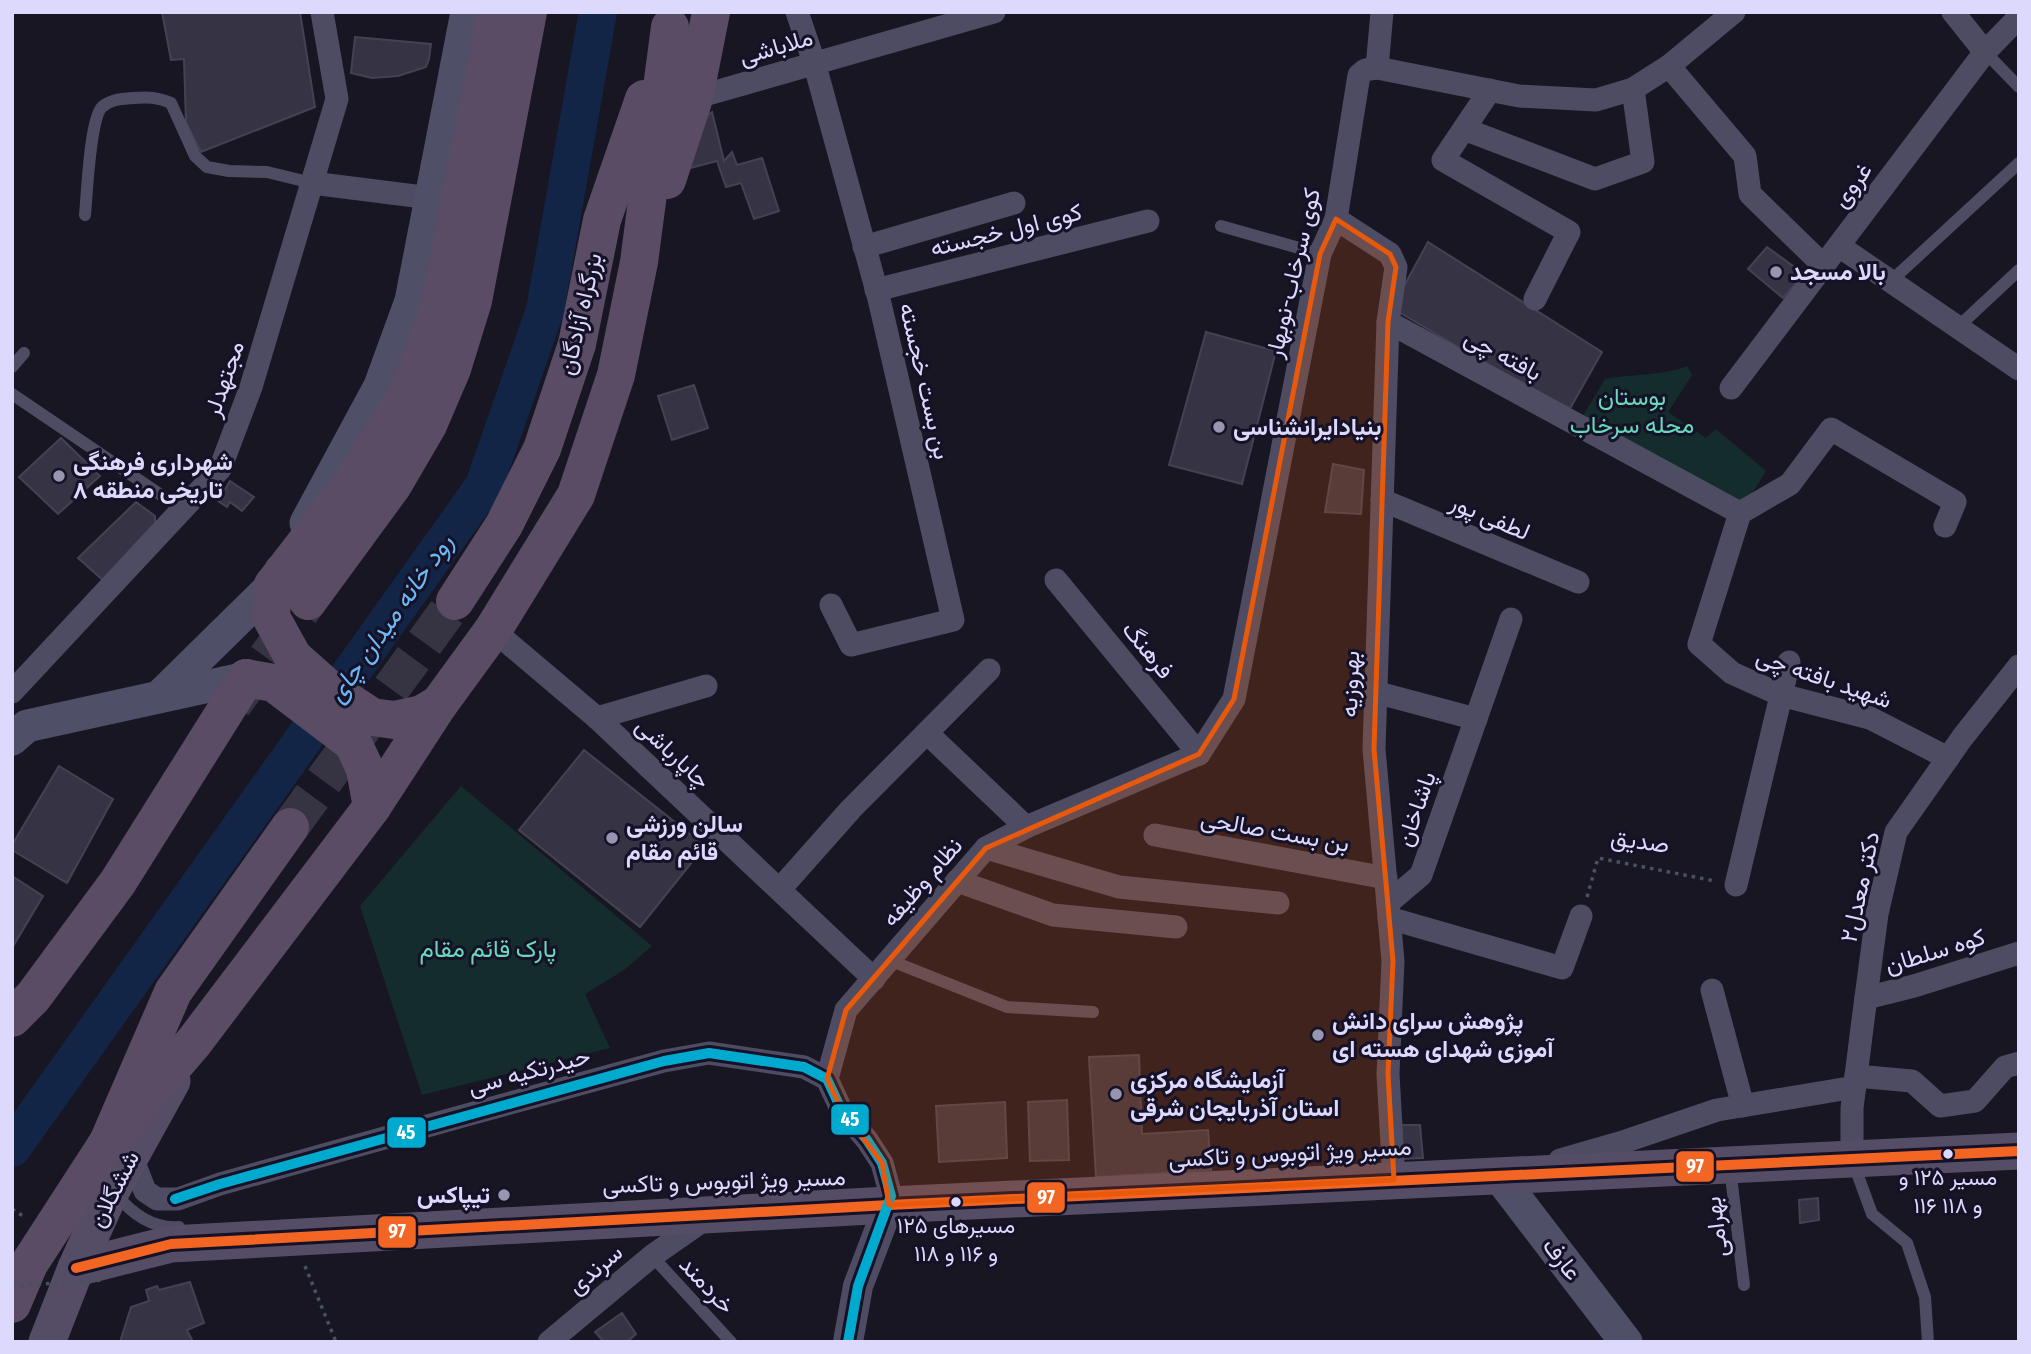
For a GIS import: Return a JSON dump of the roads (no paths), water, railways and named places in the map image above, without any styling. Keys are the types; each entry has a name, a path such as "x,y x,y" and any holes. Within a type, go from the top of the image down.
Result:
{"highway":[{"path":"439,705 422,714 394,720 372,717 329,689 293,657 271,617 273,585 351,484 401,404 425,351 442,295 496,12"},
{"path":"308,601 393,485 428,425 452,369 474,301 528,12"},
{"path":"639,262 694,98 710,12"},
{"path":"12,1304 29,1264 120,1148 194,1042 372,807 439,705 493,630 576,495 616,376 639,262 671,20"},
{"name":"بزرگراه آزادگان","path":"455,601 504,525 542,449 577,344 602,220 671,20"},
{"path":"12,1018 33,997 118,882 246,678 274,683 353,744 365,769 372,807"},
{"path":"120,1148 173,992 290,827"}],"main road":[{"path":"160,695 273,585 380,386 411,301 467,12"},
{"path":"20,733 160,695 246,678"},
{"name":"ششگلان","path":"47,1342 90,1274 120,1148"},
{"path":"90,1274 181,1235 294,1237 711,1215 890,1200 1394,1175 1498,1175 1560,1166 1730,1164 2019,1151"},
{"name":"عارف","path":"1498,1175 1626,1342"}],"street":[{"name":"مجتهدلر","path":"20,733 12,693 220,468 251,387 337,99 322,12"},
{"name":"بن بست خجسته","path":"797,12 814,62 876,290 953,620 851,645 831,605"},
{"name":"ملاباشی","path":"694,98 994,12"},
{"path":"1387,14 1377,68 1519,96 1596,100 1633,89 1669,66 1734,12"},
{"path":"1953,12 1985,52"},
{"name":"غروی","path":"1731,388 1985,52 2019,17"},
{"path":"1669,66 1745,156 1750,194 1824,266"},
{"name":"کوی سرخاب-نوبهار","path":"1199,754 1234,699 1320,254 1336,219 1359,75 1365,70 1377,68"},
{"path":"1464,129 1595,179 1643,162 1633,89"},
{"path":"1490,90 1443,160 1569,232 1535,299"},
{"path":"312,183 431,198"},
{"path":"864,247 1014,204"},
{"name":"بهروزیه","path":"1336,219 1390,254 1396,267 1388,322 1374,749 1393,961 1388,1074 1394,1175"},
{"name":"کوی اول خجسته","path":"876,290 1148,221"},
{"path":"1839,246 2019,369"},
{"name":"بافته چی","path":"1388,322 1740,513"},
{"path":"1740,513 1790,484 1831,429 1955,502 1945,526"},
{"name":"لطفی پور","path":"1382,500 1578,582"},
{"name":"شهید بافته چی","path":"1740,513 1699,644 1732,673 1781,695 1870,718 1948,758"},
{"name":"فرهنگ","path":"1056,580 1199,754"},
{"name":"پاشاخان","path":"1389,910 1422,874 1510,619"},
{"name":"چاپارباشی","path":"493,630 597,718 874,979"},
{"path":"1736,885 1789,662"},
{"name":"دکتر معدل۲","path":"1852,1158 1852,1108 1877,914 1896,832 1948,758 2019,666"},
{"path":"780,889 851,809 989,670"},
{"path":"597,718 706,686"},
{"path":"1376,692 1476,719"},
{"path":"927,733 1026,827"},
{"name":"نظام وظیفه","path":"827,1079 846,1010 986,848 1026,827 1199,754"},
{"name":"بن بست صالحی","path":"1155,835 1386,878"},
{"path":"986,848 1119,887 1278,903"},
{"path":"957,881 1053,915 1176,927"},
{"path":"1389,910 1562,968 1581,916"},
{"name":"کوه سلطان","path":"1866,998 2019,953"},
{"path":"1712,990 1743,1106"},
{"name":"حیدرتکیه سی","path":"120,1148 145,1191 157,1199 178,1199 220,1184 664,1061 709,1053 804,1067 827,1079"},
{"path":"1560,1166 1717,1110 1855,1082 1912,1082 1940,1106 1975,1101 2005,1067 2019,1063"},
{"path":"827,1079 841,1109 882,1163 890,1200 858,1286 848,1342"},
{"name":"سرندی","path":"549,1342 652,1256 711,1215"}],"lane":[{"path":"1985,52 2019,88"},
{"path":"85,215 93,127 99,111 115,99 154,96 171,103 195,156 207,167 229,171 267,172 312,183"},
{"path":"1891,281 2019,163"},
{"path":"1221,226 1320,254"},
{"path":"1958,327 2019,270"},
{"path":"12,367 24,353"},
{"path":"12,394 183,510"},
{"path":"890,960 1007,1007 1093,1012"},
{"path":"1852,1158 1872,1214 1907,1243 1925,1297 1928,1342"},
{"name":"بهرامی","path":"1730,1164 1744,1285"},
{"name":"مسیر ویژ اتوبوس و تاکسی","path":"1394,1175 1560,1166"},
{"path":"112,1189 125,1206 138,1216 181,1235"},
{"name":"مسیر ویژ اتوبوس و تاکسی","path":"673,1203 890,1200"},
{"name":"خردمند","path":"652,1256 731,1342"}],"waterway":[{"name":"رود خانه میدان چای","path":"12,1148 484,486 545,310 598,12"}],"tunnel":[{"path":"233,704 308,601"},
{"path":"290,827 455,601"}],"place":[{"name":"بالا مسجد","path":"1776,272"},
{"name":"بنیادایرانشناسی","path":"1219,427"},
{"name":"شهرداری فرهنگی تاریخی منطقه ۸","path":"59,476"},
{"name":"سالن ورزشی قائم مقام","path":"612,838"},
{"name":"پژوهش سرای دانش آموزی شهدای هسته ای","path":"1318,1035"},
{"name":"آزمایشگاه مرکزی استان آذربایجان شرقی","path":"1116,1094"},
{"name":"مسیر ۱۲۵ و ۱۱۶ و ۱۱۸","path":"1948,1154"},
{"name":"تیپاکس","path":"504,1195"},
{"name":"مسیرهای ۱۲۵ و ۱۱۶ و ۱۱۸","path":"956,1202"}],"park label":[{"name":"بوستان محله سرخاب","path":"1632,411"},
{"name":"پارک قائم مقام","path":"488,949"}]}
